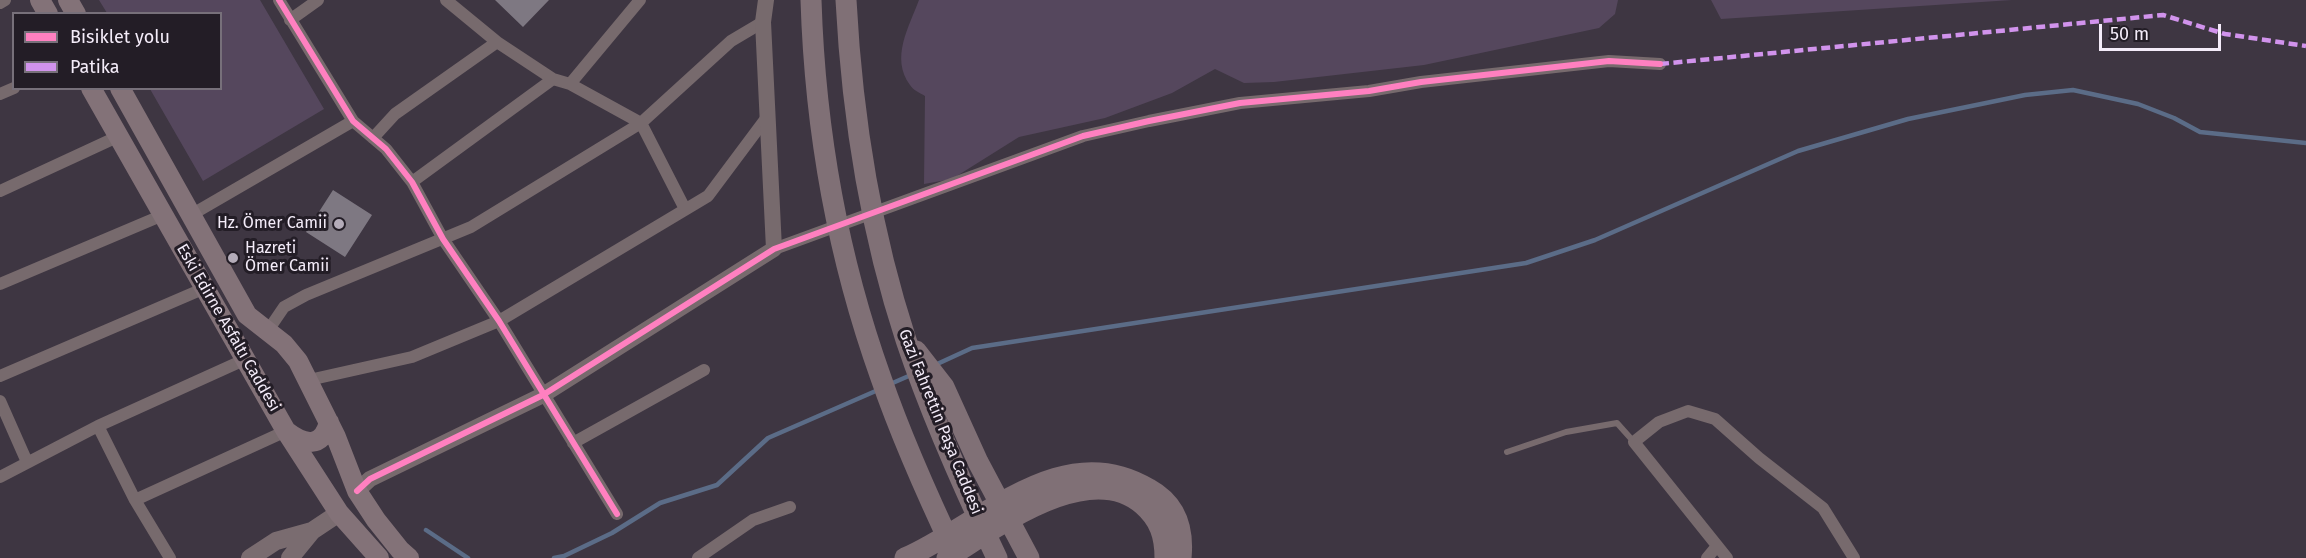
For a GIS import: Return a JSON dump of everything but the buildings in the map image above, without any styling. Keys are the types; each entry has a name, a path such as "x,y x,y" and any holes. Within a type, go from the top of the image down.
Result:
{"highway":[{"path":"811,0 816,84 824,144 840,232 856,298 899,427 957,558"},
{"name":"Gazi Fahrettin Paşa Caddesi","path":"846,0 851,69 864,166 891,288 906,339 943,439 997,558"},
{"path":"906,339 944,387 978,462 1026,554"},
{"path":"904,558 1012,495 1064,475 1098,471 1136,481 1162,496 1174,512 1183,538 1181,558"},
{"path":"947,558 1024,511 1048,500 1074,492 1098,489 1118,491 1136,499 1155,516 1165,538 1165,558"}],"main road":[{"name":"Eski Edirne Asfaltı Caddesi","path":"92,90 286,431 366,550 379,558"},
{"name":"Eski Edirne Asfaltı Caddesi","path":"121,90 247,315 284,344 298,361 329,422 357,491 376,520 409,558"},
{"path":"163,215 191,215"},
{"path":"246,359 252,345 267,332"},
{"path":"286,431 300,442 310,442 321,437 327,430 329,422"},
{"path":"290,558 312,531 339,513 357,491"},
{"path":"250,558 276,541 312,531"}],"street":[{"path":"0,3 5,0"},
{"path":"279,0 353,120 386,149 412,182 443,239 499,321 616,514"},
{"path":"290,20 318,0"},
{"path":"446,0 497,42 553,79 570,84 641,123 685,209"},
{"path":"570,84 640,0"},
{"path":"766,0 764,22 767,117 774,249"},
{"path":"267,332 284,307 291,303 471,227 641,123 731,41 764,22"},
{"path":"373,138 395,114 497,42"},
{"path":"357,491 370,479 543,395 774,249 1083,136 1240,104 1369,91 1433,81 1609,61 1660,64"},
{"path":"412,182 553,79"},
{"path":"309,380 412,357 499,321 708,196 767,117"},
{"path":"191,215 353,120"},
{"path":"0,191 117,137"},
{"path":"0,284 163,215"},
{"path":"0,376 205,288"},
{"path":"0,477 98,426 246,359"},
{"path":"573,443 704,370"},
{"path":"0,401 5,421 27,462"},
{"path":"1727,558 1634,442 1659,422 1688,411 1715,419 1759,458 1823,508 1854,558"},
{"path":"98,426 135,500 170,558"},
{"path":"135,500 286,431"},
{"path":"698,558 753,520 790,507"},
{"path":"1707,558 1717,546"}],"lane":[{"path":"1507,452 1566,432 1617,423 1634,442"}],"shaded area":[{"path":"99,0 260,0 324,109 203,181 151,90 222,90 222,12 106,12"},
{"path":"919,0 1618,0 1615,14 1599,28 1424,65 1274,82 1244,83 1215,69 1172,93 1105,118 1019,137 952,179 924,184 925,96 911,87 904,75 901,53 906,32"},
{"path":"1711,0 2012,0 1721,19"}],"waterway":[{"path":"935,365 972,348 1526,263 1595,240 1798,151 1908,119 2025,95 2073,90 2138,104 2174,118 2200,132 2306,143"},
{"path":"888,385 911,375"},
{"path":"554,558 564,556 612,533 660,503 717,485 768,438 878,390"},
{"path":"426,530 468,558"}],"marked path":[{"path":"1660,64 2163,15 2225,34 2306,46"}],"cycle path":[{"path":"279,0 353,121 386,149 412,182 443,239 499,321 617,514"},
{"path":"357,491 370,479 543,395 774,249 1083,136 1240,103 1369,91 1421,82 1609,61 1660,64"}],"place":[{"name":"Hz. Ömer Camii","path":"339,224"},
{"name":"Hazreti Ömer Camii","path":"233,258"}]}
